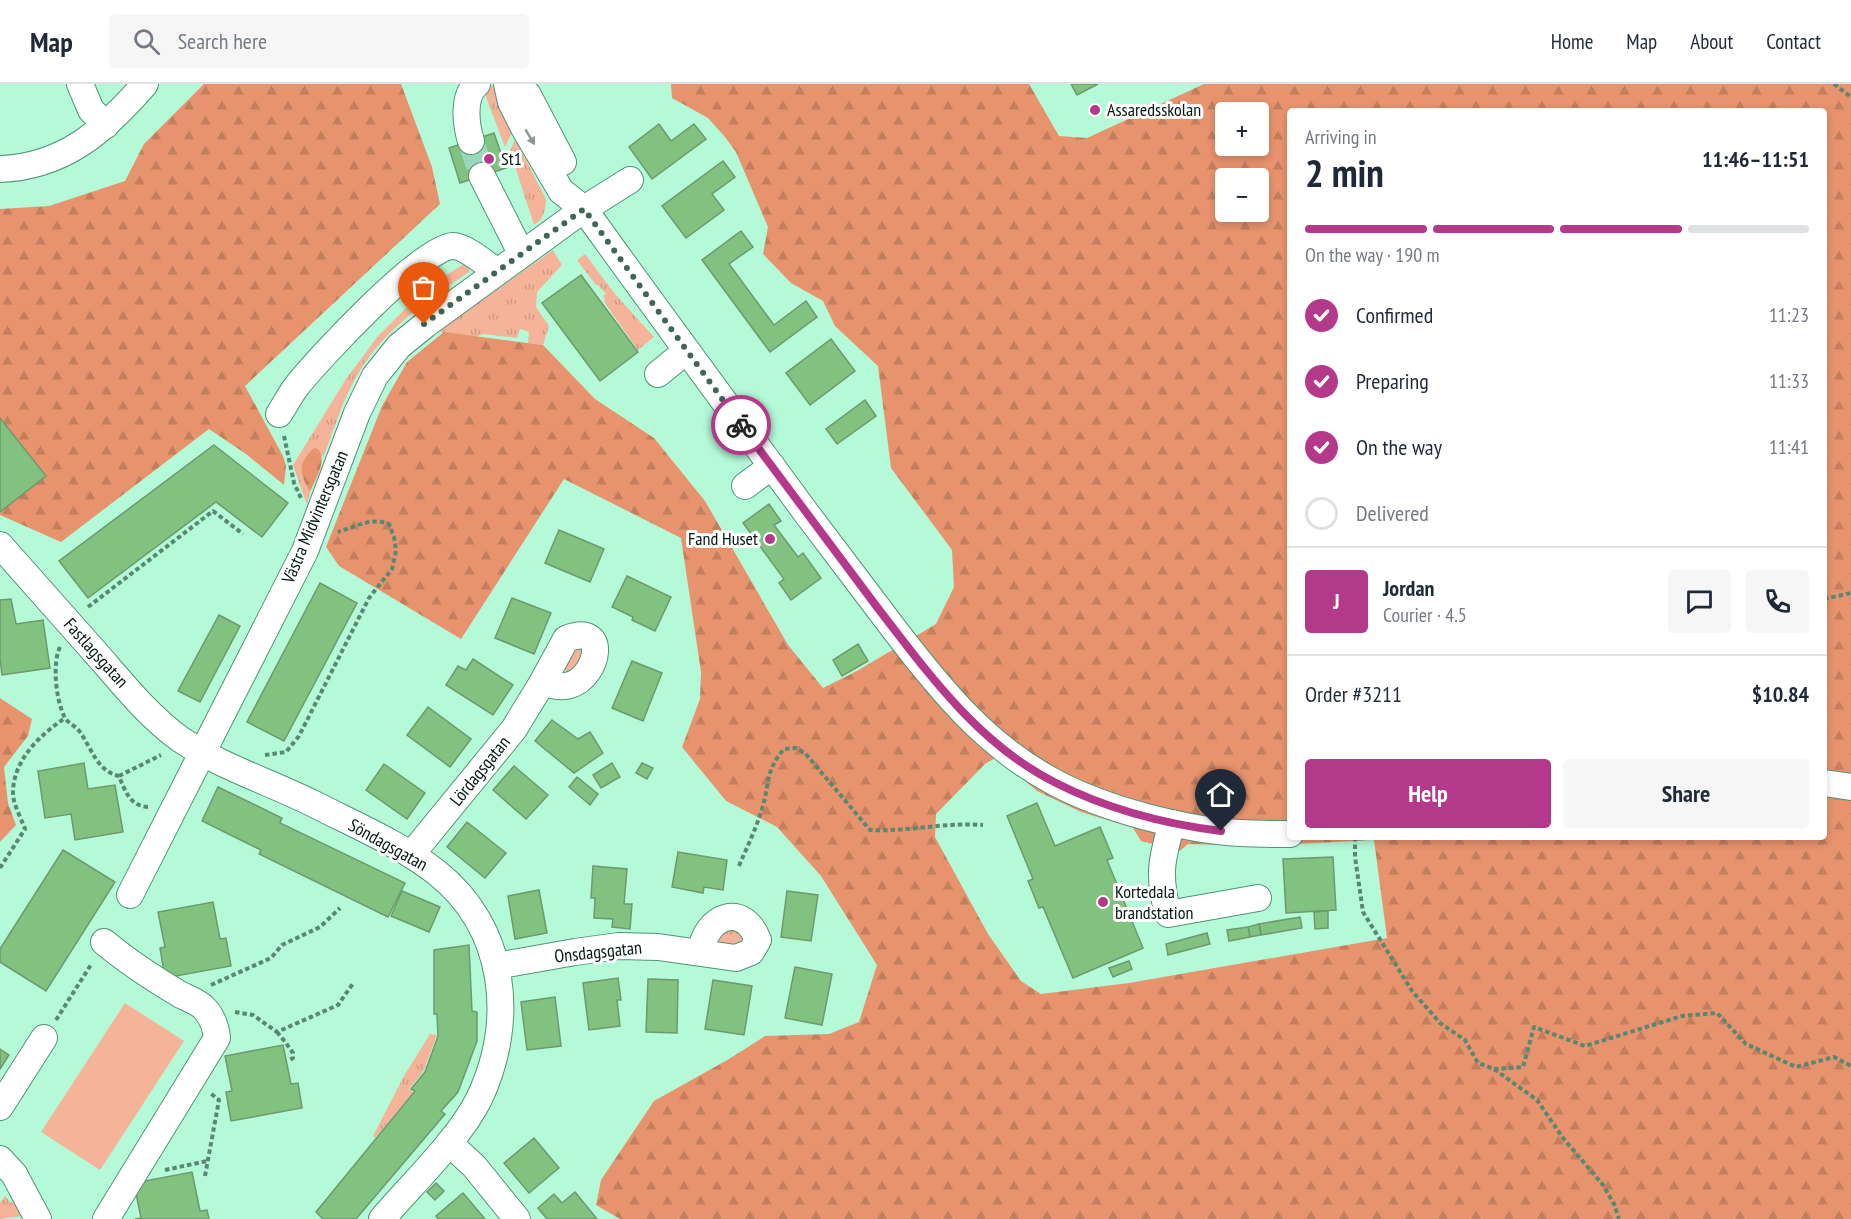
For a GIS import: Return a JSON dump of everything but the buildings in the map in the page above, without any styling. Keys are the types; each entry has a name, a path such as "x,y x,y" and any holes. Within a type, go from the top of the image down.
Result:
{"street":[{"path":"80,84 91,110 106,125"},
{"path":"0,170 20,169 49,161 78,146 106,125 145,84"},
{"path":"471,141 466,125 468,103 473,87 477,84"},
{"path":"507,84 511,102 524,128 561,191 584,209"},
{"path":"518,84 528,95 573,180 584,209 686,351 929,674 974,725 1001,747 1055,783 1099,802 1172,823 1240,833 1287,834"},
{"path":"482,176 521,253"},
{"name":"Västra Midvintersgatan","path":"130,895 305,551 357,412 375,376 399,346 424,324 521,253 630,180"},
{"path":"279,414 295,388 349,329 418,264 438,250 454,246 470,253 496,271"},
{"path":"658,374 686,351"},
{"path":"745,486 772,466"},
{"name":"Fastlagsgatan","path":"0,545 77,619 148,711 178,737 202,753"},
{"name":"Lördagsgatan","path":"411,855 514,729 542,683"},
{"name":"Söndagsgatan","path":"202,753 311,803 411,855 454,887 486,937 496,966 501,991 501,1023 496,1051 478,1100 449,1143 382,1219"},
{"path":"1827,784 1851,788"},
{"path":"1172,823 1162,857 1161,887 1168,914 1258,898"},
{"path":"104,942 133,965 196,1003 216,1029 217,1038 106,1219"},
{"name":"Onsdagsgatan","path":"496,966 620,946 658,946 701,951"},
{"path":"0,1107 44,1038"},
{"path":"449,1143 474,1166 517,1219"},
{"path":"0,1159 14,1174 38,1219"}],"path":[{"path":"1834,84 1851,98"},
{"path":"262,755 286,752 299,736 369,598 392,569 396,551 389,524 378,520 339,532 315,526 294,483 279,414"},
{"path":"178,737 158,758 119,776 108,773 95,759 80,730 64,718 58,692 56,657 66,633 77,619 213,512 243,534"},
{"path":"1827,598 1851,593"},
{"path":"0,868 25,829 13,794 17,773 27,752 35,742 64,718"},
{"path":"739,866 762,808 766,783 773,762 784,749 796,748 805,753 870,831 893,831 959,823 983,825"},
{"path":"119,776 128,798 141,807 174,809"},
{"path":"1355,840 1355,857 1363,912 1412,991 1440,1023 1465,1041 1478,1063 1494,1069 1538,1100 1563,1138 1603,1185 1614,1204 1619,1219"},
{"path":"196,1003 271,958 282,945 320,927 340,908"},
{"path":"44,1038 104,942"},
{"path":"277,1032 338,1005 354,982"},
{"path":"196,1003 253,1015 277,1032 292,1053 293,1058 288,1061"},
{"path":"1494,1069 1523,1067 1534,1027 1585,1046 1682,1016 1717,1013 1746,1044 1796,1066 1834,1056 1851,1065"},
{"path":"191,1080 219,1100 205,1176"},
{"path":"132,1177 208,1161"}],"green space":[{"path":"204,84 401,84 432,167 440,204 245,386 283,456 286,466 284,485 246,454 209,429 61,542 0,515 0,512 46,476 0,418 0,209 49,206 125,181 144,144"},
{"path":"671,84 1029,84 1059,136 1087,138 1204,84 1851,84 1851,1219 620,1219 596,1205 601,1180 654,1101 765,1036 829,1034 859,1022 877,965 821,876 777,827 726,801 682,747 700,699 701,672 681,538 564,479 461,639 339,566 326,547 382,406 407,362 444,332 543,345 595,399 654,438 705,501 788,645 823,688 857,671 936,624 954,587 952,550 891,468 878,366 835,326 823,301 791,283 763,254 768,227 736,152 708,118 672,98","holes":["997,757 1037,791 1081,812 1133,828 1141,841 1180,851 1188,844 1256,846 1374,840 1387,938 1129,983 1041,994 1021,981 988,934 935,837 936,814 985,764"]},
{"path":"493,86 513,130 505,147 486,97 489,87"},
{"path":"515,139 546,199 544,214 534,225 510,151"},
{"path":"553,250 562,265 537,292 536,307 549,326 543,345 528,343 529,332 520,329 517,338 483,334 452,346 440,330"},
{"path":"585,254 615,294 654,337 638,350 604,302 603,296 606,294 577,260"},
{"path":"466,264 470,266 469,272 393,330 380,343 358,374 347,394 323,458 323,455 301,468 310,492 307,505 293,465 346,379 378,336 415,299 431,285"},
{"path":"314,448 318,449 322,459 310,492 301,469 304,459"},
{"path":"576,640 588,653 568,673 564,669"},
{"path":"0,698 32,719 28,736 4,767 8,803 16,825 0,842"},
{"path":"729,924 745,936 742,945 720,946 717,938"},
{"path":"125,1003 184,1041 100,1170 41,1132"},
{"path":"430,1034 437,1035 423,1072 409,1089 413,1092 375,1138 373,1136 404,1076"},
{"path":"5,1196 11,1203 20,1196 23,1216 0,1219 0,1203"}],"tunnel":[{"path":"471,141 482,176"}],"way so far":[{"path":"424,324 584,209 741,425"}],"place":[{"name":"Assaredsskolan","path":"1095,110"},
{"name":"St1","path":"489,159"},
{"name":"Fand Huset","path":"770,539"},
{"name":"Kortedala brandstation","path":"1103,902"}],"route":[{"path":"741,425 929,674 974,725 1023,763 1055,783 1099,802 1172,823 1221,831"}]}
